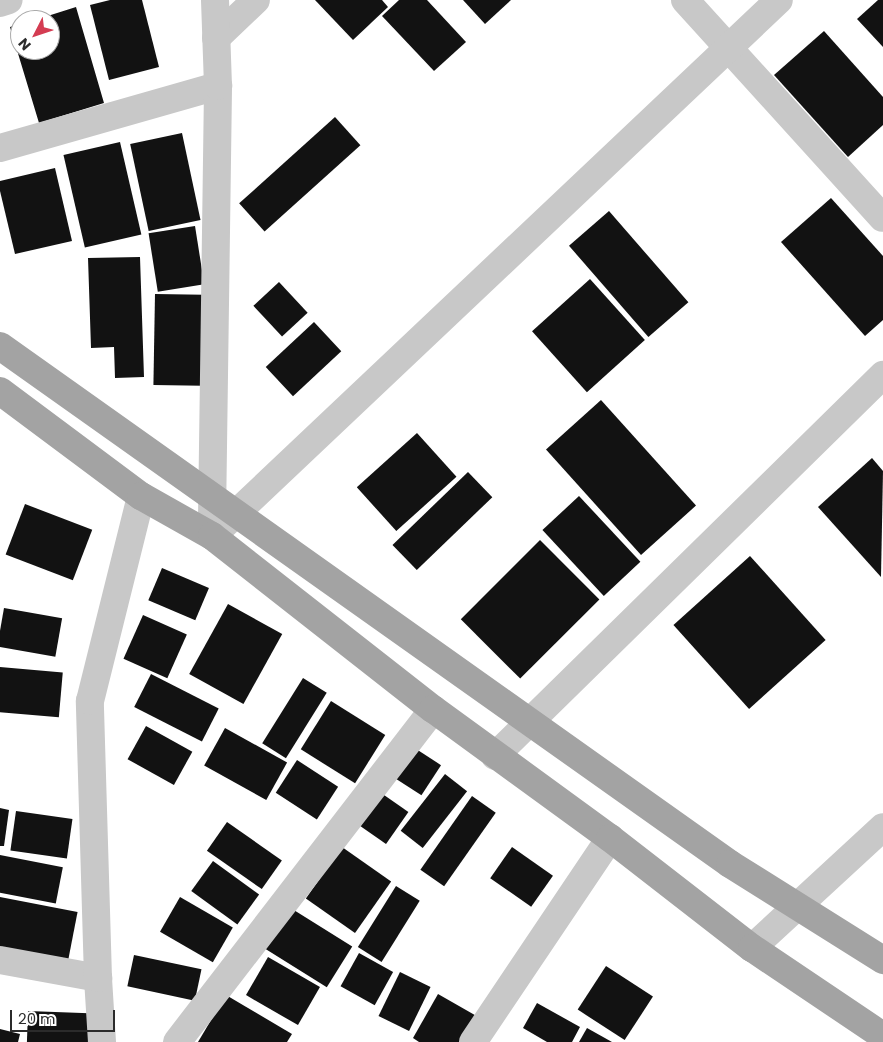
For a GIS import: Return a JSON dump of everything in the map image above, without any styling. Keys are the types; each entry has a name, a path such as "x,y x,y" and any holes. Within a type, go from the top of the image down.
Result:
{"main road":[{"path":"0,346 730,864 883,960"},
{"path":"0,391 141,496 212,536 433,709 610,838 752,948 883,1036"}],"street":[{"path":"0,3 9,0"},
{"path":"212,536 218,86 215,0"},
{"path":"216,38 256,0"},
{"path":"685,0 883,218"},
{"path":"212,536 779,0"},
{"path":"0,148 218,86"},
{"path":"495,756 883,375"},
{"path":"102,1042 98,978 90,701 141,496"},
{"path":"177,1042 433,709"},
{"path":"752,948 883,827"},
{"path":"473,1042 610,838"},
{"path":"0,960 98,978"}],"building":[{"path":"110,0 142,0 159,67 109,80 90,5"},
{"path":"315,0 382,0 388,7 353,40"},
{"path":"399,0 427,0 466,42 434,71 382,16"},
{"path":"463,0 511,0 485,24"},
{"path":"878,0 883,0 883,47 857,19"},
{"path":"76,7 104,103 39,123 20,60 60,60 60,12"},
{"path":"824,31 883,97 883,125 848,157 774,75"},
{"path":"335,117 360,145 265,232 239,203"},
{"path":"182,133 201,220 149,231 130,144"},
{"path":"120,142 141,235 85,248 63,155"},
{"path":"55,168 72,241 15,254 0,191 0,181"},
{"path":"831,198 883,256 883,320 865,336 781,242"},
{"path":"609,211 688,302 648,337 569,246"},
{"path":"195,226 204,284 158,292 149,233"},
{"path":"140,257 144,377 115,378 114,347 91,348 88,258"},
{"path":"590,279 645,340 587,392 532,331"},
{"path":"279,282 308,313 282,337 253,306"},
{"path":"155,294 204,295 202,386 153,385"},
{"path":"314,322 341,351 293,396 266,367"},
{"path":"601,400 696,506 641,555 546,450"},
{"path":"417,433 456,477 396,531 357,487"},
{"path":"872,458 883,471 881,577 818,507"},
{"path":"468,472 492,497 417,570 392,545"},
{"path":"579,496 640,562 604,596 542,530"},
{"path":"25,504 92,530 73,580 6,554"},
{"path":"540,540 599,599 520,679 461,619"},
{"path":"750,556 826,640 749,709 673,625"},
{"path":"162,568 209,588 195,620 148,600"},
{"path":"228,604 282,634 243,704 189,674"},
{"path":"4,608 62,618 55,657 0,647 0,631"},
{"path":"143,615 187,635 167,678 123,659"},
{"path":"0,667 63,672 59,717 0,712"},
{"path":"151,674 219,709 202,741 134,707"},
{"path":"303,678 327,693 286,758 262,743"},
{"path":"331,701 385,735 355,783 301,749"},
{"path":"146,726 192,752 174,785 128,759"},
{"path":"225,728 287,762 266,800 204,766"},
{"path":"410,745 441,765 421,795 390,775"},
{"path":"297,760 338,787 317,819 276,793"},
{"path":"445,774 467,791 423,848 401,831"},
{"path":"374,788 408,812 386,844 352,820"},
{"path":"472,796 496,813 444,886 420,870"},
{"path":"0,808 9,810 4,846 0,846"},
{"path":"16,811 72,819 67,859 10,851"},
{"path":"227,822 282,860 262,889 207,851"},
{"path":"342,847 391,881 355,933 306,899"},
{"path":"512,847 553,876 531,907 490,878"},
{"path":"0,855 63,867 56,904 0,893"},
{"path":"213,861 259,895 237,924 191,891"},
{"path":"396,886 420,901 382,962 358,947"},
{"path":"0,897 78,912 67,965 0,952"},
{"path":"180,897 233,928 213,962 160,932"},
{"path":"281,902 352,947 327,987 256,943"},
{"path":"359,953 393,972 375,1005 341,986"},
{"path":"134,955 201,969 195,1001 127,986"},
{"path":"268,957 320,987 298,1025 246,995"},
{"path":"606,966 653,996 625,1040 578,1010"},
{"path":"400,972 431,987 409,1031 379,1016"},
{"path":"438,994 480,1018 466,1042 419,1042 413,1038"},
{"path":"226,995 292,1034 287,1042 198,1042"},
{"path":"537,1003 580,1027 572,1042 547,1042 523,1028"},
{"path":"28,1011 89,1013 88,1042 27,1042"},
{"path":"587,1028 612,1042 579,1042"},
{"path":"0,1029 20,1034 18,1042 0,1042"}]}
